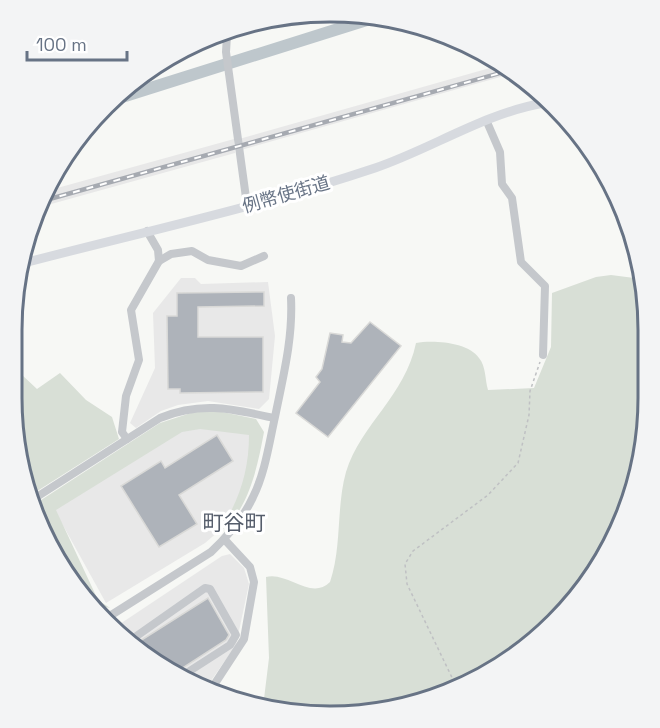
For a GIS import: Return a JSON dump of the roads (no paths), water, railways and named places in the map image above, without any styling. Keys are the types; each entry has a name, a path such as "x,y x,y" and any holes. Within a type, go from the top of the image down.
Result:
{"main road":[{"name":"例幣使街道","path":"30,261 247,205 376,168 486,122 539,105"}],"street":[{"path":"227,40 229,73 247,205"},
{"path":"486,122 500,152 502,184 512,198 521,262 545,286 543,355"},
{"path":"147,231 158,250 159,261"},
{"path":"127,439 122,432 126,396 139,360 131,310 159,261 171,254 192,251 208,260 241,266 264,256"},
{"path":"112,614 184,570 225,540 254,496 274,418 292,324 291,298"},
{"path":"39,496 160,418 196,407 230,409 274,418"},
{"path":"215,683 244,639 254,582 250,567 225,540"},
{"path":"136,636 205,588 210,589 236,635 230,645 189,671"}],"waterway":[{"path":"134,93 355,24"}],"railway":[{"path":"52,198 500,73"}],"district":[{"name":"町谷町","path":"234,522"}]}
